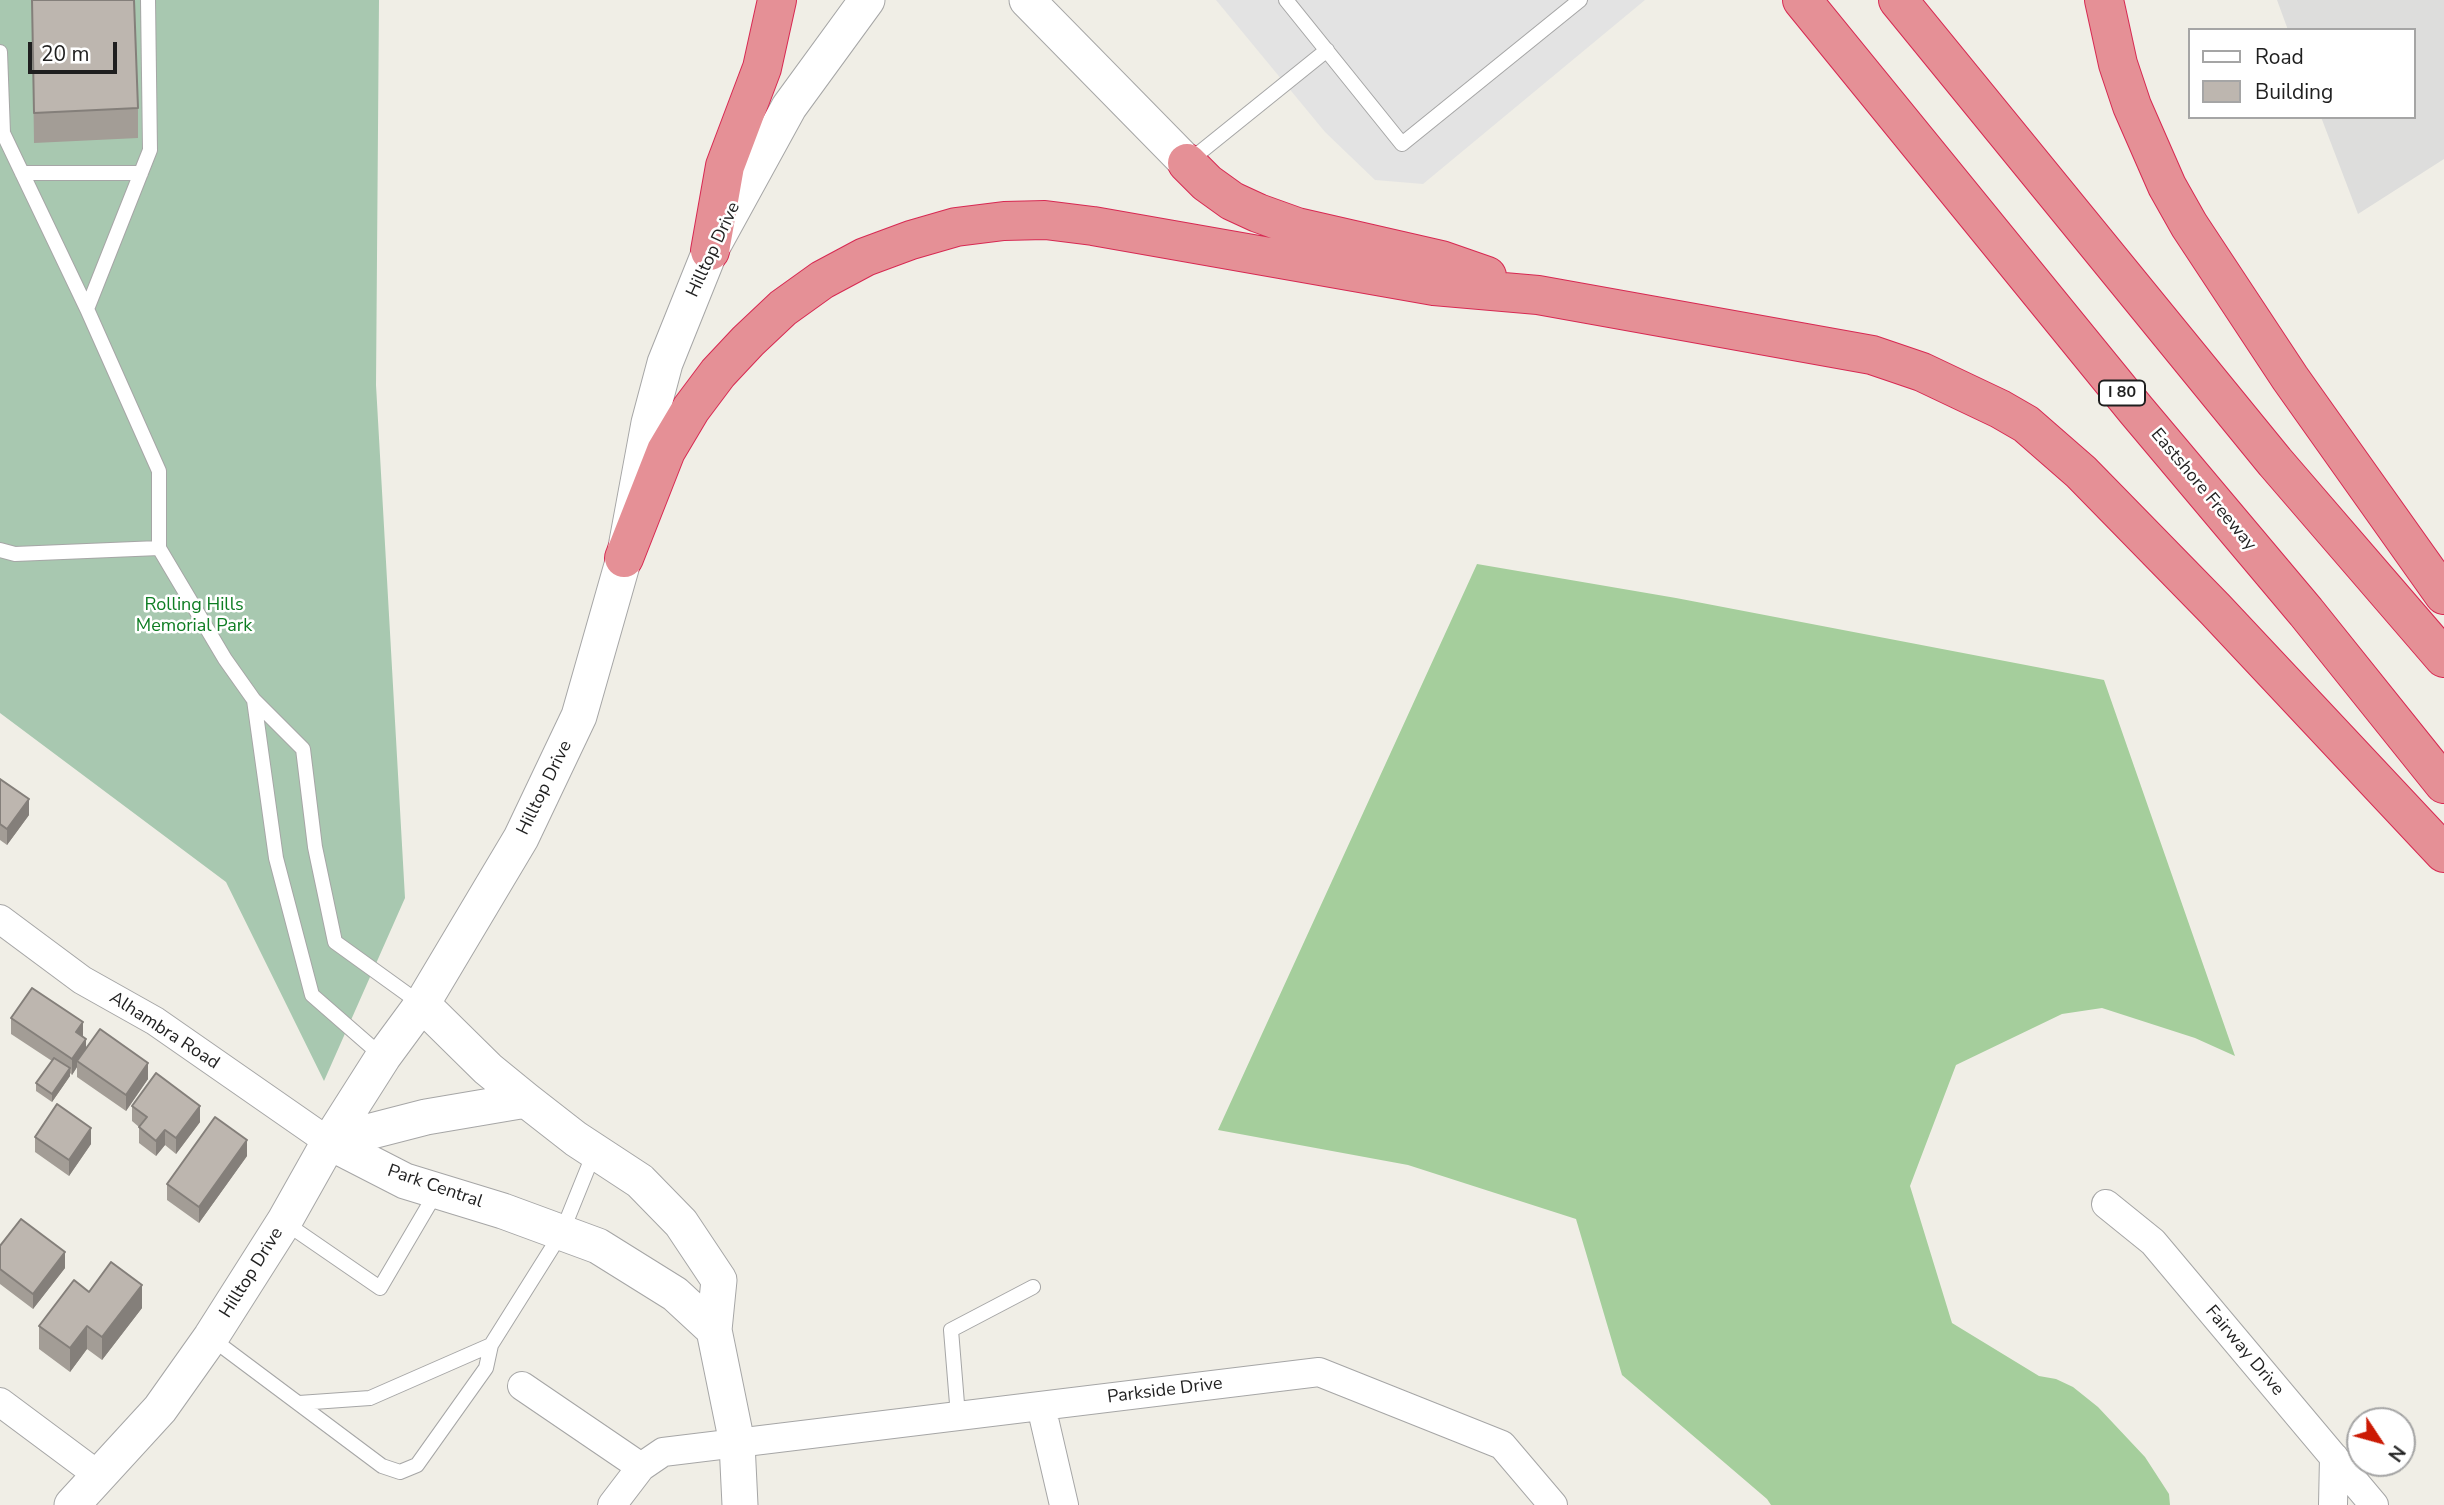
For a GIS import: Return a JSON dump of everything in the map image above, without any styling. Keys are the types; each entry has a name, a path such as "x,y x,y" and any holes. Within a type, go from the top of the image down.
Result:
{"highway":[{"path":"710,251 725,166 762,68 777,0"},
{"name":"Eastshore Freeway","path":"1802,0 2136,410 2306,612 2444,784"},
{"path":"1898,0 2275,461 2444,658"},
{"path":"2104,0 2118,64 2132,106 2149,149 2184,215 2290,378 2444,595"},
{"path":"1187,163 1207,183 1232,201 1258,213 1297,227 1441,260 1538,295"},
{"path":"624,558 666,451 691,409 740,349 783,308 822,280 864,257 911,240 956,228 1004,220 1045,220 1434,286 1538,295 1872,355 1922,373 2017,419 2081,472 2215,608 2444,853"}],"street":[{"name":"Hilltop Drive","path":"72,1505 160,1409 211,1337 284,1223 329,1142 383,1058 422,1004 521,838 579,716 624,558 649,423 665,363 710,251 789,107 867,0"},
{"path":"1027,0 1187,163"},
{"name":"Alhambra Road","path":"0,919 82,980 155,1021 329,1142"},
{"path":"422,1004 488,1069 526,1100 640,1181 681,1223 719,1280 714,1330 737,1443 740,1505"},
{"path":"329,1142 426,1117 526,1100"},
{"name":"Park Central","path":"329,1142 405,1181 598,1246 675,1294 714,1330"},
{"name":"Fairway Drive","path":"2106,1204 2153,1242 2374,1505"},
{"name":"Parkside Drive","path":"641,1467 663,1452 1319,1373 1502,1445 1553,1505"},
{"path":"523,1386 641,1467 612,1505"},
{"path":"0,1402 98,1475"},
{"path":"1041,1405 1064,1505"},
{"path":"2333,1505 2334,1457"}],"lane":[{"path":"87,309 150,150 148,0"},
{"path":"1286,0 1402,144 1580,0"},
{"path":"1187,163 1327,50"},
{"path":"0,52 3,133 87,309 159,471 159,548 225,659 254,700 303,749 315,847 335,942 422,1004"},
{"path":"22,173 141,173"},
{"path":"0,550 15,555 159,548"},
{"path":"254,700 276,858 312,995 383,1058"},
{"path":"211,1337 382,1466 400,1472 417,1465 486,1368 491,1345 562,1232 595,1151"},
{"path":"284,1223 380,1288 438,1191"},
{"path":"958,1416 951,1330 1033,1286"},
{"path":"299,1403 370,1398 491,1345"}],"shaded area":[{"path":"1216,0 1645,0 1423,184 1375,180 1325,132"},
{"path":"2277,0 2444,0 2444,159 2358,214 2322,119 2416,119 2416,28 2287,28"}],"green space":[{"name":"Rolling Hills Memorial Park","path":"0,0 379,0 376,385 405,898 324,1081 226,882 0,713"},
{"path":"1477,564 1676,598 2104,680 2235,1056 2195,1038 2102,1008 2062,1014 1956,1065 1910,1186 1952,1323 2039,1376 2056,1379 2073,1387 2098,1407 2145,1457 2169,1494 2170,1505 1771,1505 1622,1375 1576,1219 1408,1165 1218,1130"}],"building":[{"path":"32,0 134,0 138,108 34,113"},
{"path":"0,779 29,799 7,829 0,824"},
{"path":"32,988 83,1022 76,1032 86,1039 72,1059 11,1018"},
{"path":"100,1029 148,1063 126,1095 77,1061"},
{"path":"54,1058 70,1068 52,1094 36,1083"},
{"path":"156,1073 200,1106 176,1138 165,1130 156,1141 139,1127 147,1117 132,1106"},
{"path":"57,1104 91,1128 69,1160 35,1137"},
{"path":"215,1117 247,1140 199,1207 167,1184"},
{"path":"21,1219 65,1252 33,1294 0,1269 0,1246"},
{"path":"111,1262 142,1285 102,1337 87,1326 70,1348 39,1326 74,1280 89,1292"}]}
